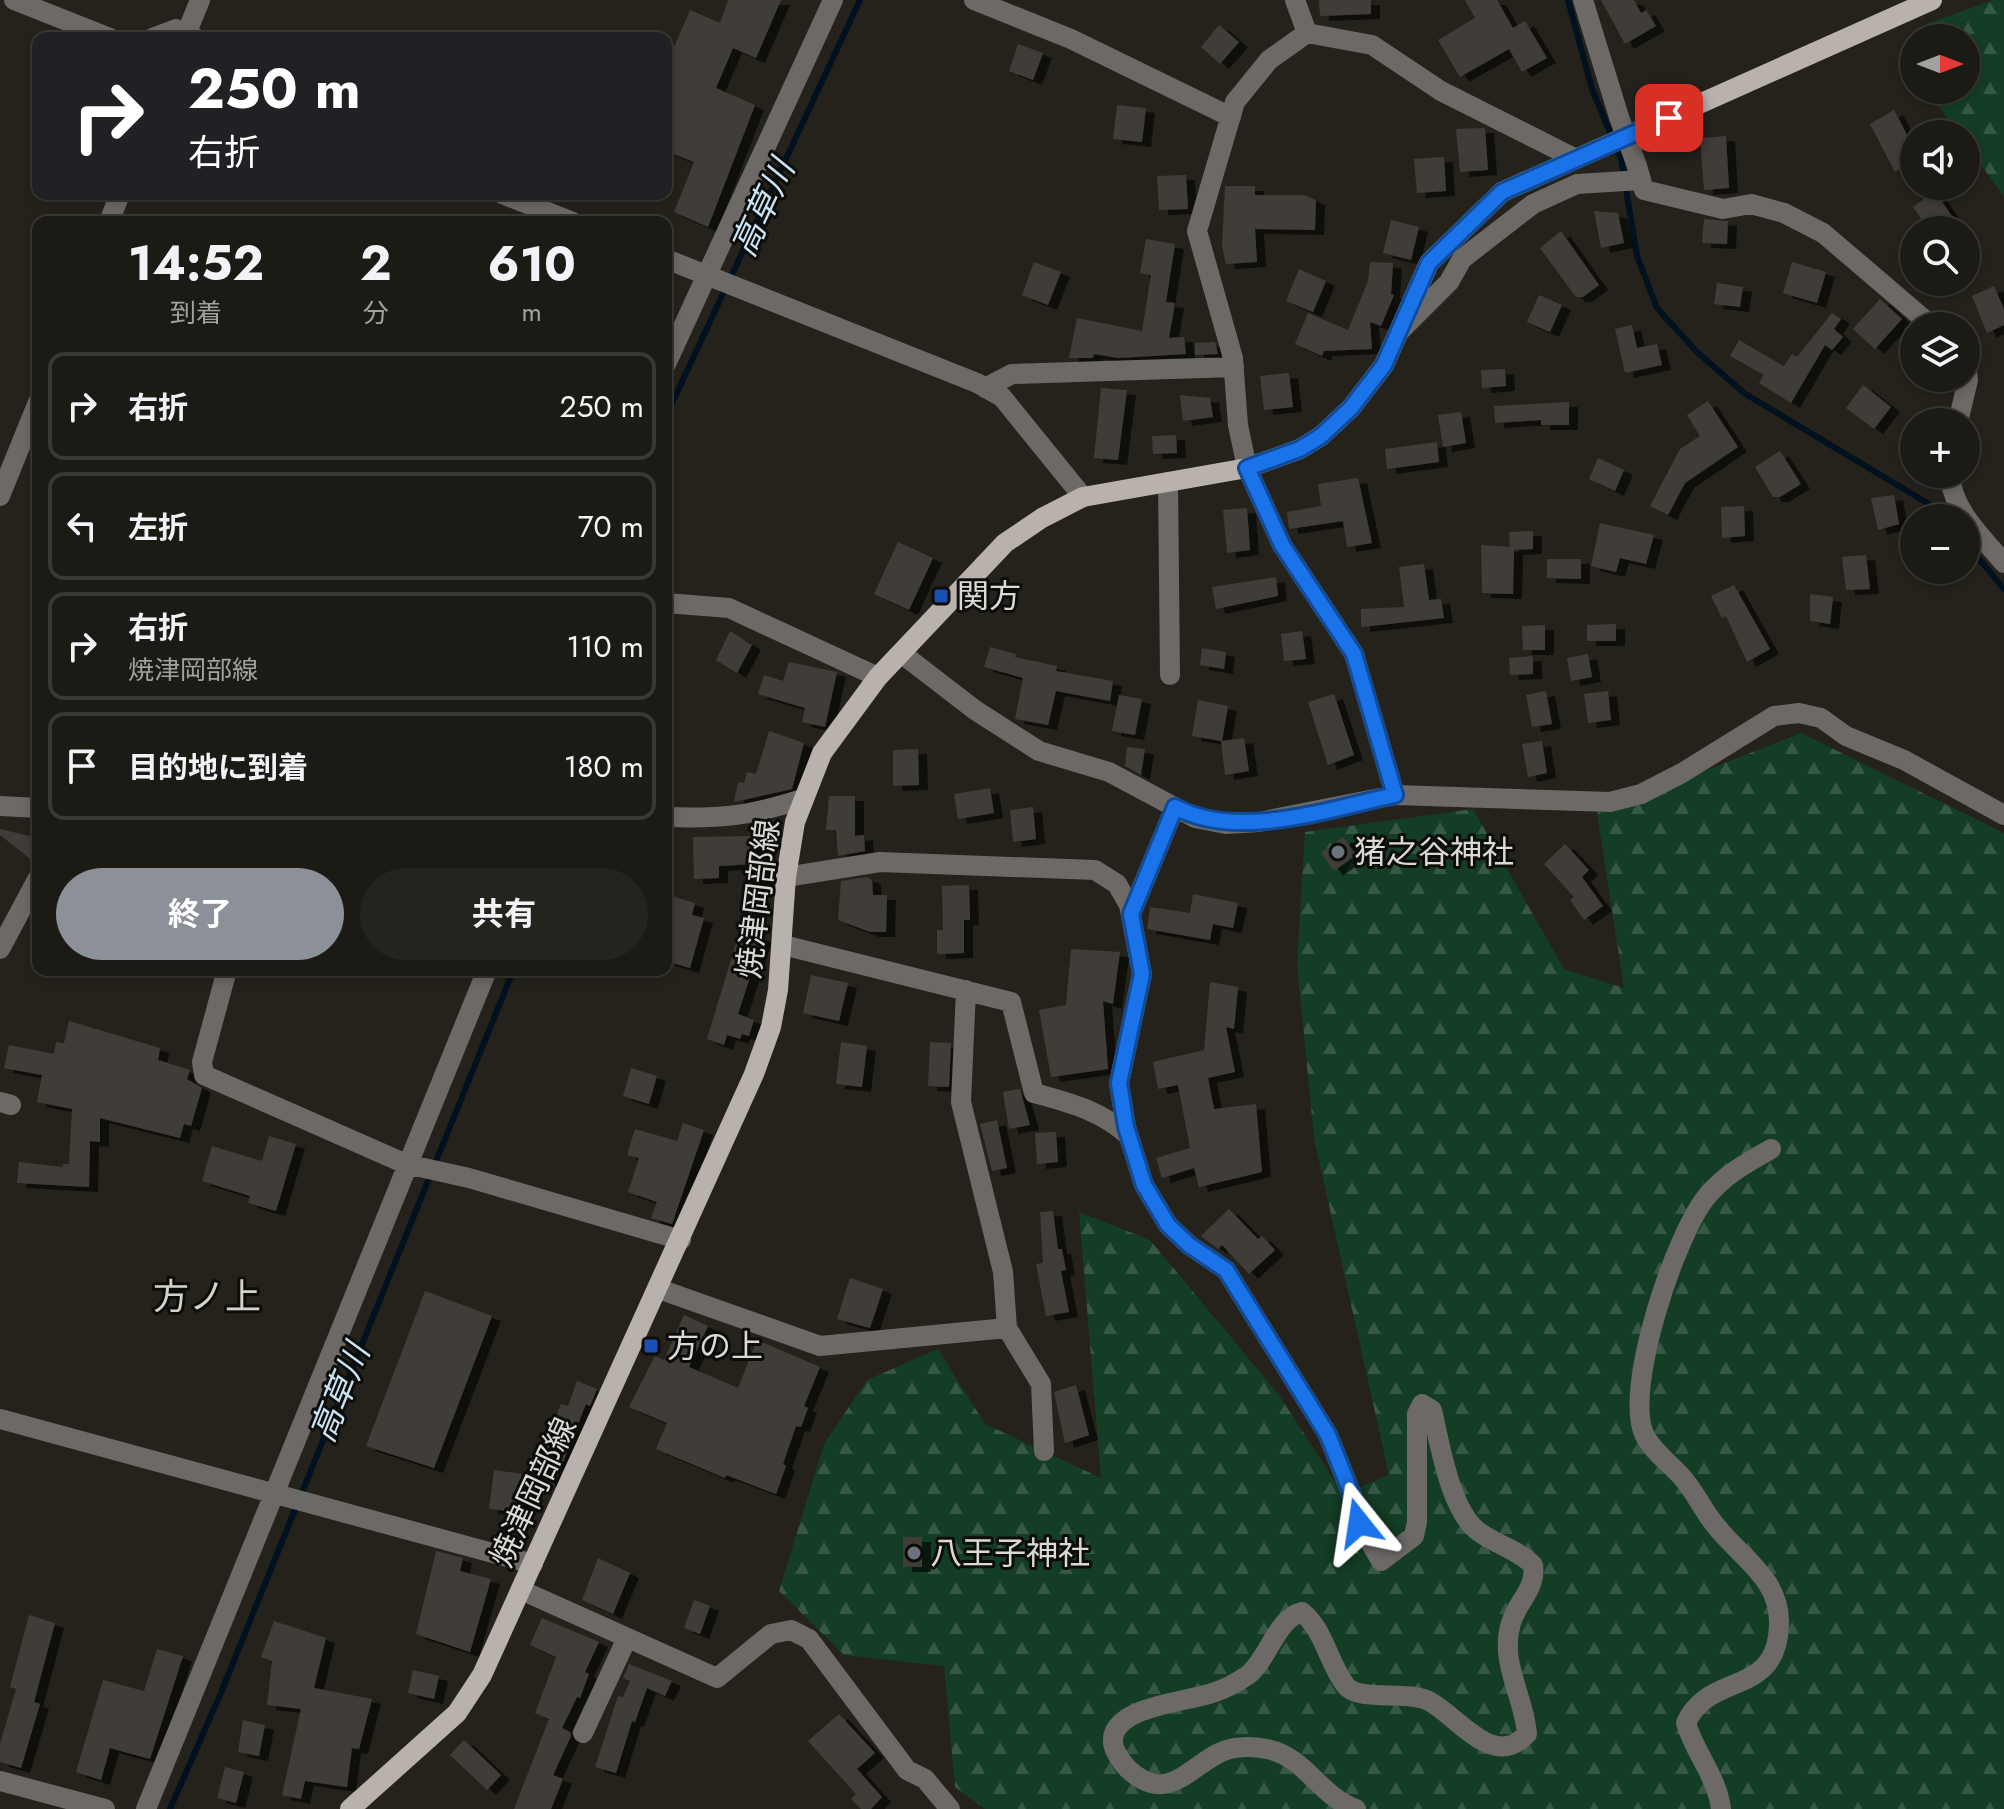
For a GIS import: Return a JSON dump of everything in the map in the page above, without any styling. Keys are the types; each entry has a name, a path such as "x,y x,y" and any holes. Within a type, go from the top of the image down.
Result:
{"main road":[{"name":"焼津岡部線","path":"350,1809 457,1713 482,1675 754,1074 771,1027 783,945 786,877 802,799 822,753 878,677 1005,543 1042,518 1083,497 1247,468 1300,449 1321,436 1351,408 1384,365 1429,263 1502,192 1924,2"}],"street":[{"path":"14,0 95,32"},
{"path":"192,32 200,0"},
{"path":"672,352 710,277 833,0"},
{"path":"974,0 1071,39 1231,117"},
{"path":"1295,0 1307,33"},
{"path":"1583,0 1644,190 1723,209 1751,204 1784,213 1823,233 1916,312"},
{"path":"1395,795 1354,654 1282,545 1247,468 1238,425 1234,367 1197,231 1235,102 1269,60 1307,33 1372,45 1441,91 1574,158"},
{"path":"1396,335 1449,282 1462,259 1533,204 1577,184 1639,173"},
{"path":"517,200 558,216"},
{"path":"672,261 1002,397 1083,497"},
{"path":"985,388 1012,374 1234,367"},
{"path":"0,496 32,417"},
{"path":"1168,482 1170,675"},
{"path":"1955,488 1963,511 2004,563"},
{"path":"672,603 729,608 878,677"},
{"path":"901,653 975,710 1039,751 1109,772 1195,818 1226,824 1259,822 1395,795 1610,802 1641,794 1682,773 1774,716 1799,713 1821,718 1846,736 1904,760 2004,815"},
{"path":"672,817 719,819 750,816 802,799"},
{"path":"0,806 32,808"},
{"path":"1131,914 1175,807"},
{"path":"786,877 880,862 1095,870 1117,884 1131,914 1142,974 1119,1083 1129,1136 1144,1185 1168,1225 1189,1245 1226,1270 1328,1435 1352,1495 1359,1523 1381,1561 1414,1536 1417,1522 1417,1414 1422,1404 1432,1410 1450,1478 1459,1503 1475,1530 1533,1565 1535,1576 1511,1622 1507,1655 1525,1715 1527,1734 1517,1745 1499,1748 1481,1743 1441,1708 1421,1697 1359,1694 1347,1688 1313,1621 1302,1612 1290,1615 1248,1675 1216,1692 1133,1713 1117,1727 1113,1742 1122,1764 1136,1777 1159,1785 1182,1779 1220,1752 1245,1747 1266,1749 1288,1756 1305,1768 1323,1790 1341,1804 1356,1809"},
{"path":"0,949 32,889"},
{"path":"783,945 1011,1002 1034,1093 1086,1107 1112,1120 1129,1136"},
{"path":"225,976 202,1062 204,1075 414,1166 469,1178 681,1240"},
{"path":"146,1809 414,1166 485,976"},
{"path":"966,990 961,1102 1003,1272 1007,1328 1041,1384 1044,1451"},
{"path":"1721,1809 1718,1788 1692,1745 1686,1723 1702,1701 1723,1688 1758,1676 1775,1652 1780,1627 1778,1605 1763,1576 1727,1541 1685,1480 1645,1436 1637,1402 1651,1326 1692,1219 1707,1196 1733,1171 1771,1149"},
{"path":"659,1289 820,1346 1007,1328"},
{"path":"0,1419 280,1492 533,1564"},
{"path":"521,1590 717,1678 771,1634 791,1630 809,1639 907,1770 925,1779 950,1809"},
{"path":"583,1733 627,1638"},
{"path":"0,1781 105,1809"}],"green space":[{"path":"1993,0 2004,0 2004,197 1980,164 1980,120 1948,120 1937,104 1980,104 1980,24 1929,23"},
{"path":"1801,733 2004,833 2004,1809 985,1809 955,1787 944,1666 844,1655 779,1591 824,1444 867,1380 938,1349 985,1424 1101,1478 1079,1212 1150,1240 1279,1395 1343,1494 1389,1475 1314,1138 1297,963 1305,832 1473,809 1564,969 1624,988 1597,813"}],"building":[{"path":"728,0 781,0 756,58 733,48 716,88 755,105 708,227 674,212 694,162 672,153 672,52 690,10 720,23"},
{"path":"1319,0 1371,0 1371,14 1320,16"},
{"path":"1465,0 1497,0 1513,28 1525,21 1547,58 1522,72 1509,49 1460,77 1438,40 1475,18"},
{"path":"1601,0 1634,0 1641,13 1646,10 1656,26 1625,44"},
{"path":"1219,25 1239,42 1220,64 1201,47"},
{"path":"1018,44 1043,53 1033,80 1009,71"},
{"path":"1117,105 1146,108 1142,142 1113,139"},
{"path":"1894,110 1900,121 1900,169 1895,172 1870,124"},
{"path":"1485,128 1488,170 1460,172 1456,129"},
{"path":"1726,136 1729,188 1704,190 1700,138"},
{"path":"1444,157 1446,191 1417,193 1414,159"},
{"path":"1186,175 1188,209 1159,210 1157,176"},
{"path":"1225,186 1255,186 1255,195 1304,195 1316,200 1315,230 1255,229 1257,262 1226,264 1222,246"},
{"path":"1923,200 1941,200 1952,216 1919,216 1913,207"},
{"path":"1594,211 1618,213 1624,243 1601,248"},
{"path":"1704,219 1728,221 1727,244 1702,243"},
{"path":"1391,220 1419,227 1411,260 1383,253"},
{"path":"1561,231 1599,285 1583,297 1576,297 1540,248"},
{"path":"1146,239 1175,244 1166,302 1175,303 1169,338 1184,337 1186,354 1118,358 1094,354 1093,358 1069,358 1077,318 1142,331 1151,275 1140,273"},
{"path":"1034,262 1061,272 1048,305 1022,295"},
{"path":"1370,262 1393,263 1391,294 1394,295 1381,326 1370,322 1372,349 1324,351 1322,356 1295,344 1308,313 1348,330 1368,281"},
{"path":"1792,262 1826,272 1817,303 1783,293"},
{"path":"1299,269 1326,281 1313,312 1286,301"},
{"path":"1717,283 1743,287 1740,307 1714,304"},
{"path":"1994,286 2004,309 2004,325 1987,333 1972,296 1980,296 1980,292"},
{"path":"1539,295 1562,305 1550,332 1527,322"},
{"path":"1880,299 1900,317 1900,321 1875,349 1853,329"},
{"path":"1832,313 1841,319 1834,329 1843,337 1832,350 1825,345 1791,403 1759,383 1764,375 1730,356 1739,340 1784,366 1792,354 1797,357"},
{"path":"1632,325 1637,348 1657,344 1662,365 1625,373 1615,329"},
{"path":"1215,342 1218,354 1195,355 1195,343"},
{"path":"1505,369 1506,386 1482,388 1481,370"},
{"path":"1289,373 1293,407 1264,410 1260,376"},
{"path":"1863,385 1891,407 1874,429 1846,408"},
{"path":"1101,388 1127,390 1118,460 1094,458"},
{"path":"1180,395 1210,398 1213,417 1183,421"},
{"path":"1708,401 1738,447 1685,483 1668,515 1650,506 1680,449 1700,436 1687,415"},
{"path":"1569,402 1569,425 1541,425 1541,420 1495,423 1494,406"},
{"path":"1461,412 1466,443 1443,447 1438,415"},
{"path":"1176,435 1177,453 1153,454 1152,436"},
{"path":"1437,442 1439,462 1387,469 1385,449"},
{"path":"1780,451 1801,484 1780,497 1773,497 1755,467"},
{"path":"1598,458 1624,470 1615,491 1589,479"},
{"path":"1358,478 1372,543 1347,547 1343,521 1289,529 1287,512 1321,506 1318,484"},
{"path":"1894,495 1899,524 1878,530 1871,498"},
{"path":"1744,506 1745,536 1722,538 1721,507"},
{"path":"1247,508 1250,550 1227,553 1223,510"},
{"path":"1600,523 1654,535 1646,564 1620,558 1616,572 1591,566"},
{"path":"1533,531 1533,549 1514,550 1513,594 1482,593 1481,545 1510,547 1509,532"},
{"path":"898,542 933,558 909,610 874,594"},
{"path":"1866,555 1870,589 1846,590 1842,557"},
{"path":"1547,559 1581,559 1581,579 1547,578"},
{"path":"1424,564 1429,600 1441,599 1444,618 1361,627 1361,609 1404,607 1399,567"},
{"path":"1276,577 1278,596 1216,609 1212,587"},
{"path":"1734,585 1770,649 1747,662 1726,616 1722,618 1711,596"},
{"path":"1810,594 1833,597 1830,624 1810,621"},
{"path":"1616,624 1616,641 1587,641 1587,625"},
{"path":"1545,625 1545,650 1523,650 1522,626"},
{"path":"730,631 752,645 737,673 716,660"},
{"path":"1302,631 1306,659 1284,661 1281,634"},
{"path":"990,647 1016,654 1015,657 1057,666 1056,671 1113,681 1110,701 1056,691 1048,725 1015,719 1023,678 984,667"},
{"path":"1202,648 1226,652 1224,669 1200,665"},
{"path":"1588,654 1592,677 1571,681 1567,658"},
{"path":"1533,656 1533,674 1510,675 1509,658"},
{"path":"789,662 837,672 825,727 802,722 805,708 758,694 764,675 783,681"},
{"path":"1546,691 1552,724 1532,727 1526,695"},
{"path":"1608,691 1611,720 1588,723 1584,694"},
{"path":"1334,694 1354,755 1328,765 1308,702"},
{"path":"1119,695 1142,699 1135,735 1112,731"},
{"path":"1198,700 1228,706 1222,741 1244,738 1249,771 1225,775 1221,741 1192,736"},
{"path":"769,731 804,743 792,789 734,802 738,782 744,783 747,772 756,774"},
{"path":"1542,741 1547,773 1528,777 1522,744"},
{"path":"1127,747 1145,749 1141,775 1125,766"},
{"path":"918,749 919,785 893,786 893,750"},
{"path":"990,788 994,813 958,819 954,794"},
{"path":"829,796 855,796 855,836 864,835 865,851 838,856 836,830 826,830"},
{"path":"1033,807 1036,839 1013,842 1010,810"},
{"path":"0,829 32,837 32,860 0,835"},
{"path":"754,836 754,864 719,866 719,878 694,879 693,837"},
{"path":"1343,837 1356,855 1334,871 1321,853"},
{"path":"1565,844 1589,870 1582,877 1603,906 1584,920 1570,900 1574,897 1544,864"},
{"path":"867,877 872,880 873,895 887,895 886,932 870,932 838,920 841,881"},
{"path":"969,885 970,920 964,920 964,953 937,954 937,930 943,930 942,886"},
{"path":"1193,894 1238,903 1233,928 1213,924 1210,940 1147,929 1150,907 1190,913"},
{"path":"672,896 695,903 692,915 704,918 690,968 672,963"},
{"path":"740,930 763,937 738,1014 754,1020 749,1036 742,1034 740,1039 727,1035 724,1045 707,1039"},
{"path":"1071,949 1120,952 1113,1004 1103,1001 1108,1069 1051,1077 1039,1010 1066,1005"},
{"path":"811,975 848,983 839,1021 803,1013"},
{"path":"1210,982 1238,987 1234,1029 1226,1027 1235,1072 1208,1078 1214,1109 1256,1104 1262,1172 1199,1187 1194,1168 1162,1178 1156,1158 1190,1148 1178,1085 1158,1089 1153,1062 1204,1050"},
{"path":"69,1021 160,1048 158,1060 190,1070 187,1079 202,1088 191,1126 184,1124 180,1138 100,1118 100,1142 90,1141 89,1187 17,1183 19,1162 63,1167 63,1164 69,1164 72,1109 37,1102 42,1075 4,1068 9,1045 54,1054 56,1042 64,1043"},
{"path":"841,1042 867,1046 862,1087 836,1084"},
{"path":"930,1042 951,1043 949,1087 928,1086"},
{"path":"631,1068 657,1076 649,1104 623,1096"},
{"path":"1020,1089 1030,1125 1009,1129 1003,1092"},
{"path":"997,1120 1007,1168 992,1171 980,1124"},
{"path":"683,1123 704,1130 672,1224 651,1218 657,1202 628,1192 639,1158 627,1155 635,1129 677,1141"},
{"path":"1056,1132 1058,1162 1037,1164 1035,1133"},
{"path":"269,1136 296,1144 276,1211 248,1203 250,1196 202,1181 212,1146 262,1161"},
{"path":"1229,1209 1258,1239 1262,1236 1275,1250 1249,1274 1222,1245 1218,1249 1201,1236"},
{"path":"1053,1211 1058,1249 1062,1249 1066,1270 1061,1271 1069,1312 1046,1316 1036,1264 1043,1263 1040,1212"},
{"path":"850,1278 883,1289 870,1328 837,1319"},
{"path":"425,1291 492,1316 434,1468 366,1446"},
{"path":"684,1315 708,1326 689,1367 738,1388 757,1340 820,1367 804,1406 808,1408 801,1427 796,1426 776,1494 726,1475 725,1478 656,1449 667,1423 629,1407 655,1356 664,1360"},
{"path":"577,1381 597,1389 590,1406 586,1404 554,1485 534,1474 561,1404 568,1406"},
{"path":"1076,1385 1089,1435 1065,1443 1054,1392"},
{"path":"494,1470 522,1474 517,1512 489,1509"},
{"path":"903,1537 922,1537 922,1567 903,1567"},
{"path":"436,1551 463,1558 460,1571 491,1579 470,1652 416,1634"},
{"path":"598,1558 630,1573 613,1614 582,1600"},
{"path":"694,1600 710,1606 700,1634 684,1628"},
{"path":"29,1615 55,1623 34,1702 40,1704 21,1768 0,1762 0,1744 16,1689 10,1687"},
{"path":"542,1618 599,1642 585,1672 589,1674 580,1698 577,1697 562,1728 571,1736 553,1775 563,1779 551,1809 514,1809 549,1719 535,1713 556,1657 530,1645"},
{"path":"274,1621 326,1638 314,1688 372,1699 359,1749 352,1748 347,1787 305,1781 301,1799 282,1795 301,1709 267,1705 272,1661 261,1657"},
{"path":"157,1649 183,1656 150,1759 110,1748 101,1780 76,1772 103,1680 144,1691"},
{"path":"629,1664 672,1681 665,1696 647,1688 635,1722 632,1721 616,1773 595,1767 618,1696 623,1697 630,1681 623,1678"},
{"path":"413,1670 439,1676 434,1699 408,1693"},
{"path":"839,1714 875,1753 857,1769 882,1797 871,1809 861,1809 851,1799 856,1794 808,1741"},
{"path":"243,1720 265,1725 259,1756 238,1752"},
{"path":"464,1740 501,1775 487,1790 450,1755"},
{"path":"225,1767 244,1772 236,1803 217,1798"}],"waterway":[{"name":"高草川","path":"672,403 860,0"},
{"path":"1568,0 1592,89 1621,159 1637,256 1657,308 1697,352 1744,393 1929,504"},
{"path":"1980,560 2004,589"},
{"name":"高草川","path":"170,1809 220,1695 511,976"}],"place":[{"name":"関方","path":"941,596"},
{"name":"猪之谷神社","path":"1338,852"},
{"name":"方の上","path":"651,1346"},
{"name":"八王子神社","path":"914,1553"}],"district":[{"name":"方ノ上","path":"207,1296"}],"route":[{"path":"1359,1523 1352,1495 1328,1435 1226,1270 1189,1245 1168,1225 1144,1185 1126,1127 1119,1083 1137,1010 1142,974 1131,914 1175,807 1195,818 1226,824 1259,822 1395,795 1381,737 1354,654 1282,545 1247,468 1300,449 1321,436 1351,408 1384,365 1429,263 1502,192 1563,162 1669,118"}]}
